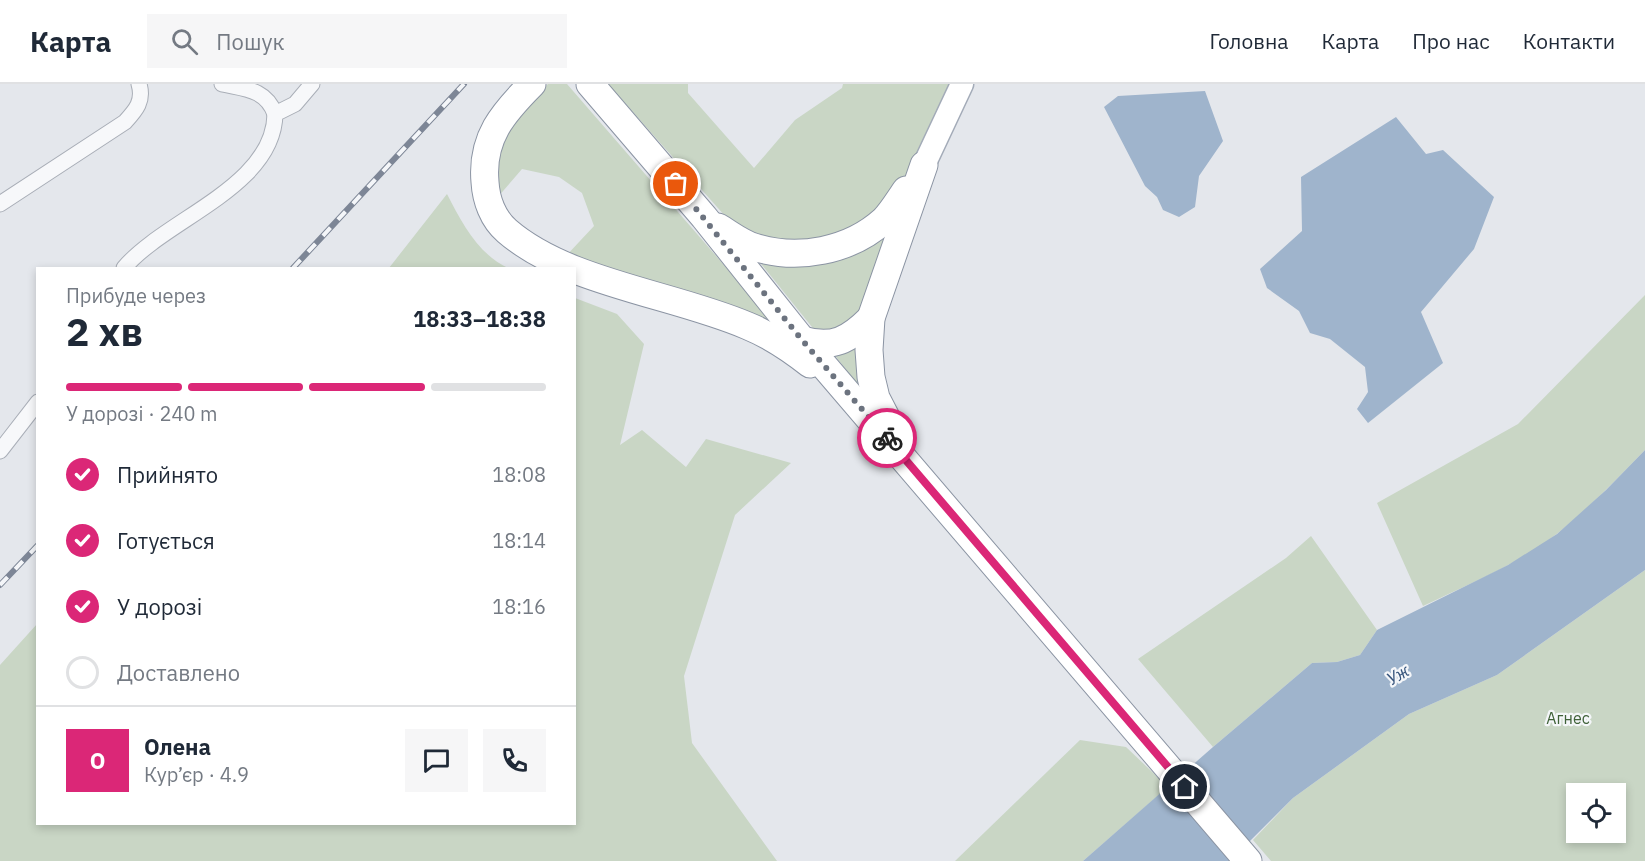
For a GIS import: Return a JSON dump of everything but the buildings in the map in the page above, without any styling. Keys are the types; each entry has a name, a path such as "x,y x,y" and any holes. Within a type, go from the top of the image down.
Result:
{"highway":[{"path":"532,84 500,119 490,137 484,172 486,191 492,211 505,230 550,258 571,267"},
{"path":"590,84 704,217 802,340 1248,861"},
{"path":"914,470 876,398 871,377 869,350 871,318 924,165"},
{"path":"704,217 740,241 755,247 775,251 804,252 831,249 848,244 885,219 924,165"},
{"path":"576,269 748,326 776,340 842,387"},
{"path":"802,340 818,345 845,339 858,331 871,318"}],"main road":[{"path":"924,165 962,84"}],"street":[{"path":"0,204 125,122 139,105 141,97 139,84"},
{"path":"125,267 143,249 209,205 243,175 264,152 272,139 275,114 268,100 256,91 222,84"},
{"path":"275,114 295,104 312,84"},
{"path":"0,451 36,405"}],"green space":[{"path":"548,84 567,84 776,325 565,257 594,226 582,193 559,177 522,169 497,198 499,139 524,105"},
{"path":"608,84 688,84 688,93 754,168 795,120 842,88 843,84 950,84 914,165 892,201 846,237 778,246 733,225"},
{"path":"447,194 479,246 506,267 390,267"},
{"path":"891,220 866,307 848,327 816,332 754,255"},
{"path":"1645,295 1645,450 1581,514 1543,544 1493,573 1423,606 1377,503 1518,424"},
{"path":"576,298 617,314 644,344 620,445 642,430 686,467 706,439 791,463 735,515 684,676 692,743 777,861 0,861 0,665 36,625 36,825 576,825"},
{"path":"857,340 870,400 829,348"},
{"path":"1311,536 1377,630 1360,655 1337,662 1312,663 1213,747 1138,659 1286,558"},
{"name":"Агнес","path":"1645,570 1645,861 1271,861 1253,840 1293,798 1409,714 1497,675"},
{"path":"1080,740 1126,747 1168,787 1083,861 955,861"}],"water":[{"path":"1205,91 1223,141 1199,176 1195,207 1179,217 1163,210 1157,197 1145,186 1104,107 1118,96"},
{"path":"1396,117 1426,154 1443,150 1494,197 1474,249 1421,312 1443,363 1368,423 1357,409 1368,392 1365,367 1330,339 1310,333 1299,311 1267,288 1260,269 1302,231 1301,177"},
{"name":"Уж","path":"1645,450 1645,570 1497,675 1409,714 1293,798 1230,861 1083,861 1312,663 1337,662 1360,655 1377,630 1508,565 1557,534 1606,490"}],"railway":[{"path":"294,267 464,84"},
{"path":"0,585 36,547"}],"way so far":[{"path":"676,184 802,340 887,438"}],"route":[{"path":"887,438 1185,787"}]}
